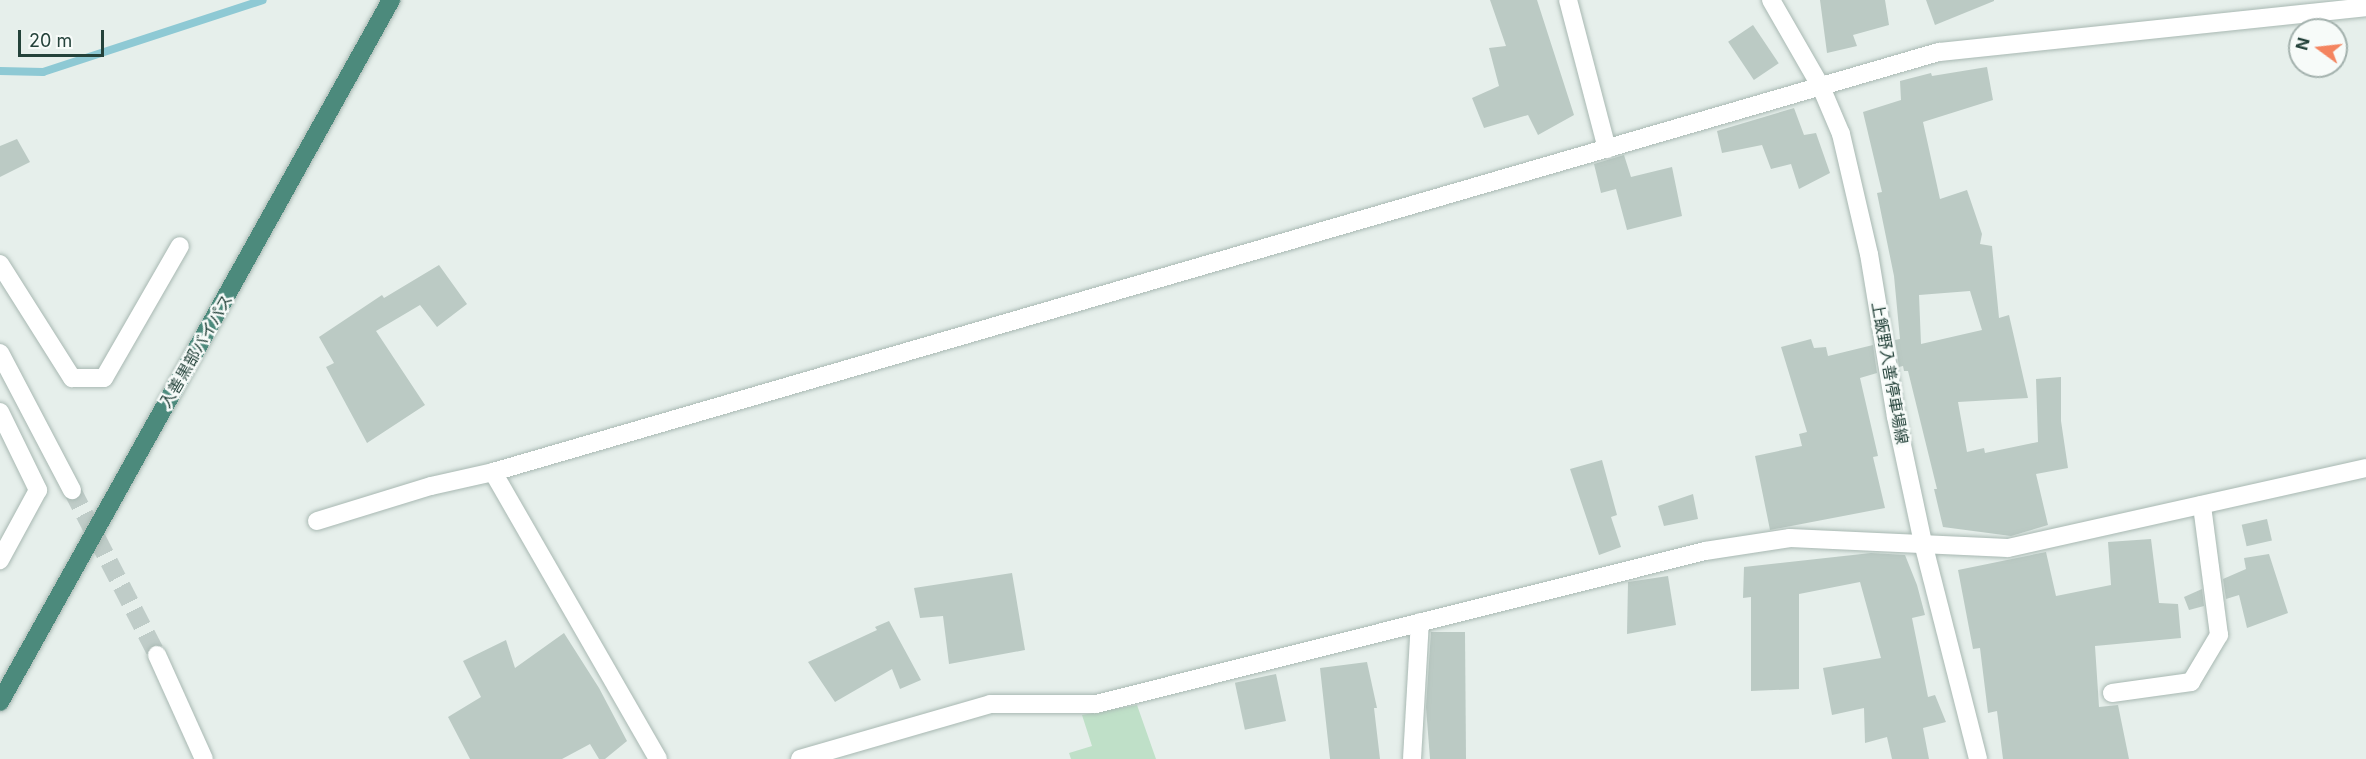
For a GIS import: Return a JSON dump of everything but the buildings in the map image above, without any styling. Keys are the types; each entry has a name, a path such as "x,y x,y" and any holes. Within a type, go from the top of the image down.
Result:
{"highway":[{"name":"入善黒部バイパス","path":"0,702 391,0"}],"street":[{"path":"1568,0 1607,148"},
{"name":"上飯野入善停車場線","path":"1771,0 1821,87 1841,134 1855,189 1896,417 1923,543 1978,759"},
{"path":"317,521 431,486 494,472 1939,52 2366,7"},
{"path":"0,264 72,378 104,378 180,246"},
{"path":"0,353 72,490"},
{"path":"0,412 38,490 0,560"},
{"path":"801,759 843,753 990,705 1096,704 1705,551 1790,538 2008,548 2366,468"},
{"path":"494,472 658,759"},
{"path":"2112,693 2191,682 2219,635 2202,505"},
{"path":"1412,759 1420,622"},
{"path":"157,655 204,759"}],"green space":[{"path":"1137,705 1156,759 1071,759 1069,753 1092,746 1082,715"}],"waterway":[{"path":"0,71 43,72 263,0"}],"tunnel":[{"path":"72,490 157,655"}]}
